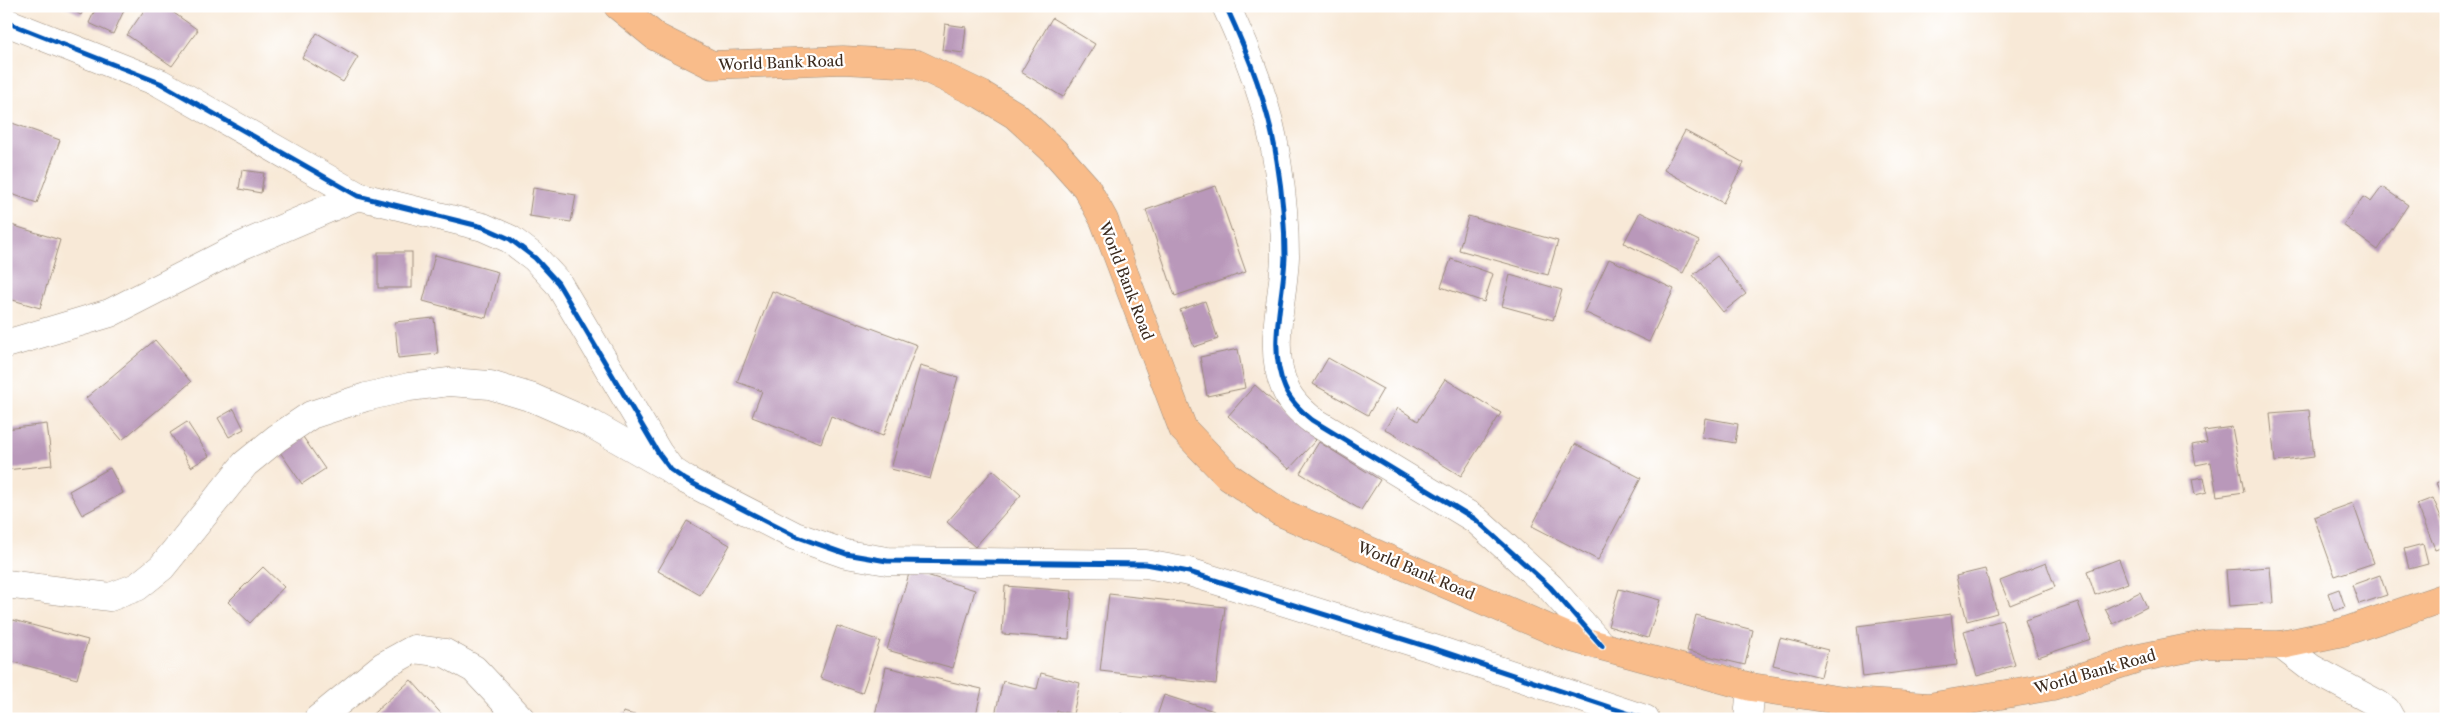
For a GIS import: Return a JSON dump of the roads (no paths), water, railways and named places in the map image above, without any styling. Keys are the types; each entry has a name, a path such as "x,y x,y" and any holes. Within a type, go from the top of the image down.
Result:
{"main road":[{"name":"World Bank Road","path":"618,6 656,37 712,65 843,60 917,64 982,95 1015,115 1054,151 1086,187 1104,220 1183,429 1229,477 1280,512 1568,637 1752,687 1850,710 1929,707 2053,686 2139,658 2208,644 2281,644 2343,632 2446,597"}],"street":[{"path":"1226,6 1239,34 1269,116 1278,161 1284,219 1285,258 1278,346 1284,388 1293,402 1312,420 1475,519 1550,587 1602,646"},
{"path":"6,22 160,83 358,196 483,227 510,239 535,258 558,283 659,454 671,470"},
{"path":"6,344 110,313 241,246 358,196"},
{"path":"6,584 110,597 137,587 162,567 246,464 277,438 312,415 366,397 409,387 449,382 482,384 525,395 590,423 686,480 795,536 846,554 887,561 1146,564 1189,572 1441,651 1644,719"},
{"path":"2281,644 2311,668 2381,707 2391,719"},
{"path":"318,719 383,666 414,649 445,653 474,670 521,719"},
{"path":"1748,719 1752,687"}]}
